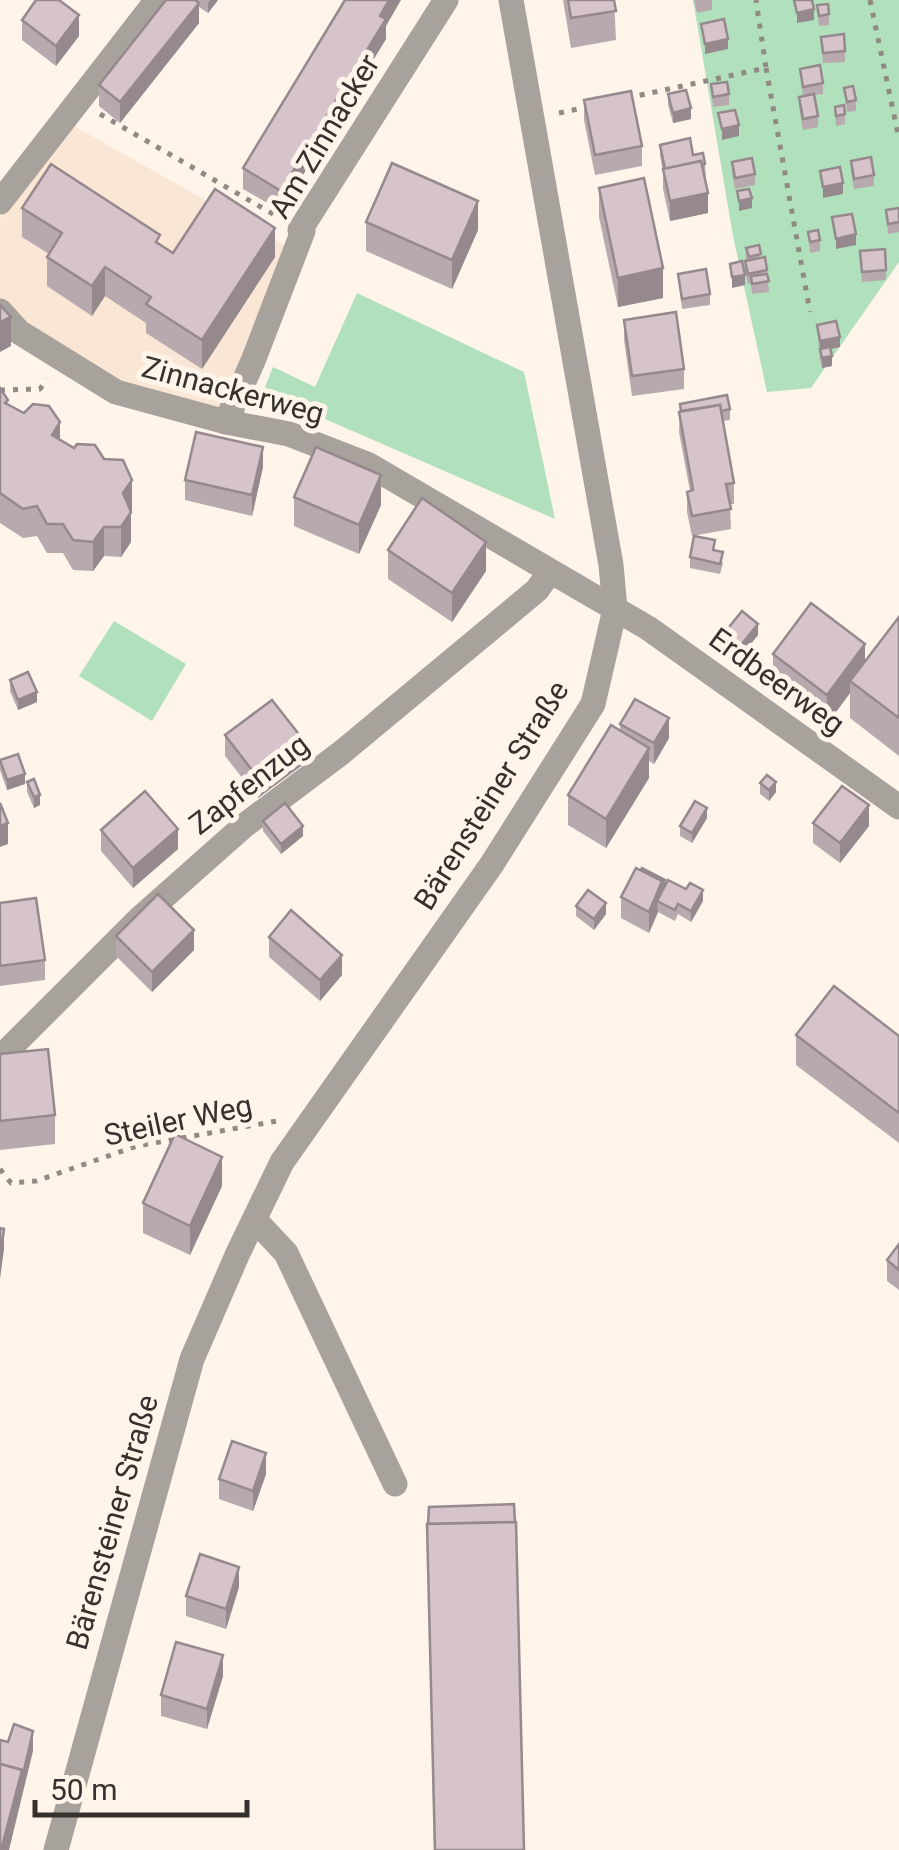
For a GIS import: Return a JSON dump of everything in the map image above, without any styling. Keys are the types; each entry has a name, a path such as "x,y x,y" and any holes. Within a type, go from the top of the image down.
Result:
{"street":[{"path":"0,202 156,0"},
{"name":"Am Zinnacker","path":"226,422 253,361 303,231 300,230 446,0"},
{"name":"Bärensteiner Straße","path":"56,1850 192,1358 282,1162 492,864 593,704 615,609 511,0"},
{"name":"Zinnackerweg","path":"0,311 19,332 116,392 226,422 289,434 369,466 615,609"},
{"name":"Zapfenzug","path":"0,1058 139,919 232,837 341,753 537,590 550,573"},
{"name":"Erdbeerweg","path":"615,609 648,628 899,807"},
{"path":"255,1220 286,1253 395,1484"}],"path":[{"path":"756,0 810,312"},
{"path":"870,0 899,139"},
{"path":"621,100 766,68"},
{"path":"78,100 300,230"},
{"path":"532,121 603,103"},
{"path":"0,390 33,389"},
{"name":"Steiler Weg","path":"0,1168 11,1183 36,1181 137,1146 315,1115"}],"shaded area":[{"path":"74,126 290,248 219,408 123,386 25,326 0,300 0,217"}],"green space":[{"path":"693,0 899,0 899,262 811,388 767,392 733,236"},
{"path":"357,293 524,372 555,519 263,392 273,367 315,387"},
{"path":"114,621 186,664 152,721 79,676"}],"building":[{"path":"36,0 59,0 79,15 56,46 22,20"},
{"path":"166,0 199,3 120,102 99,85"},
{"path":"345,0 389,0 380,16 386,19 281,191 243,168"},
{"path":"568,0 614,0 616,11 571,18"},
{"path":"794,0 812,0 814,9 797,13"},
{"path":"828,4 829,14 819,16 817,5"},
{"path":"724,19 728,39 705,44 701,24"},
{"path":"844,34 845,51 823,53 821,37"},
{"path":"820,65 823,83 803,87 800,69"},
{"path":"727,82 729,94 713,97 711,84"},
{"path":"853,86 856,100 847,102 844,88"},
{"path":"686,90 691,108 673,113 668,94"},
{"path":"631,91 642,146 595,155 584,100"},
{"path":"814,94 818,116 803,119 799,97"},
{"path":"844,105 845,114 836,116 835,107"},
{"path":"735,110 739,125 722,129 718,113"},
{"path":"690,138 693,155 703,153 705,164 701,161 665,169 660,145"},
{"path":"871,157 874,175 854,179 851,161"},
{"path":"752,158 755,174 735,178 732,162"},
{"path":"701,161 708,193 670,201 663,169"},
{"path":"392,163 478,201 452,260 366,222"},
{"path":"51,164 160,235 156,242 173,253 215,189 275,228 202,340 146,304 151,297 105,267 92,286 47,257 62,233 22,208"},
{"path":"840,167 843,183 823,187 820,171"},
{"path":"644,178 663,268 618,278 599,188"},
{"path":"749,189 752,198 739,201 737,191"},
{"path":"899,208 899,222 888,224 886,210"},
{"path":"852,214 856,234 836,239 832,217"},
{"path":"818,230 820,240 810,242 808,232"},
{"path":"759,245 761,254 749,257 746,248"},
{"path":"885,249 886,270 862,272 860,251"},
{"path":"765,257 767,270 748,274 745,261"},
{"path":"742,261 745,275 732,277 730,264"},
{"path":"706,269 710,294 682,299 678,274"},
{"path":"767,274 769,281 752,284 751,276"},
{"path":"0,305 11,317 0,322"},
{"path":"676,312 684,369 632,376 624,320"},
{"path":"836,321 840,337 820,341 817,325"},
{"path":"830,347 832,356 822,358 820,349"},
{"path":"0,388 8,400 5,403 24,413 33,404 49,406 60,422 52,435 74,448 77,444 95,445 104,459 123,460 132,480 123,493 131,512 121,527 104,527 93,542 73,540 63,524 47,524 37,506 23,509 0,493"},
{"path":"727,395 730,409 721,411 720,405 681,411 680,404"},
{"path":"720,405 734,483 726,484 731,509 692,516 687,492 693,490 679,412"},
{"path":"196,432 263,447 252,495 185,480"},
{"path":"316,447 381,475 359,525 294,497"},
{"path":"422,498 486,542 452,593 388,550"},
{"path":"694,536 715,540 713,550 723,552 720,564 690,557"},
{"path":"811,603 865,644 827,695 773,654"},
{"path":"742,611 758,624 741,645 725,632"},
{"path":"899,617 899,718 850,681"},
{"path":"28,672 37,692 18,700 10,680"},
{"path":"635,699 669,718 654,743 620,724"},
{"path":"272,700 305,742 258,778 225,735"},
{"path":"611,725 649,748 606,819 568,795"},
{"path":"18,754 25,774 7,780 0,760"},
{"path":"767,775 776,782 769,790 760,783"},
{"path":"34,779 40,795 34,797 27,782"},
{"path":"842,786 869,805 840,843 813,823"},
{"path":"145,791 178,829 133,868 101,830"},
{"path":"695,801 707,808 692,833 680,826"},
{"path":"0,803 8,823 0,826"},
{"path":"285,803 303,826 281,844 263,821"},
{"path":"636,868 662,881 649,912 621,897"},
{"path":"668,880 686,889 690,883 703,890 691,911 678,904 675,910 657,901"},
{"path":"588,890 606,903 594,919 576,906"},
{"path":"158,894 194,930 152,972 116,936"},
{"path":"36,898 45,960 0,966 0,903"},
{"path":"291,910 342,955 320,980 269,937"},
{"path":"834,986 899,1036 899,1113 796,1035"},
{"path":"48,1049 55,1115 0,1121 0,1054"},
{"path":"175,1134 222,1157 190,1226 143,1203"},
{"path":"899,1244 899,1270 887,1260"},
{"path":"232,1441 266,1453 253,1491 219,1479"},
{"path":"514,1504 515,1522 428,1524 429,1507"},
{"path":"516,1522 524,1850 435,1850 427,1524"},
{"path":"200,1554 239,1567 226,1609 186,1596"},
{"path":"176,1642 223,1655 207,1709 161,1695"},
{"path":"14,1724 33,1731 22,1779 22,1770 0,1764 0,1740 8,1742"},
{"path":"0,1764 22,1770 1,1850 0,1850"}]}
